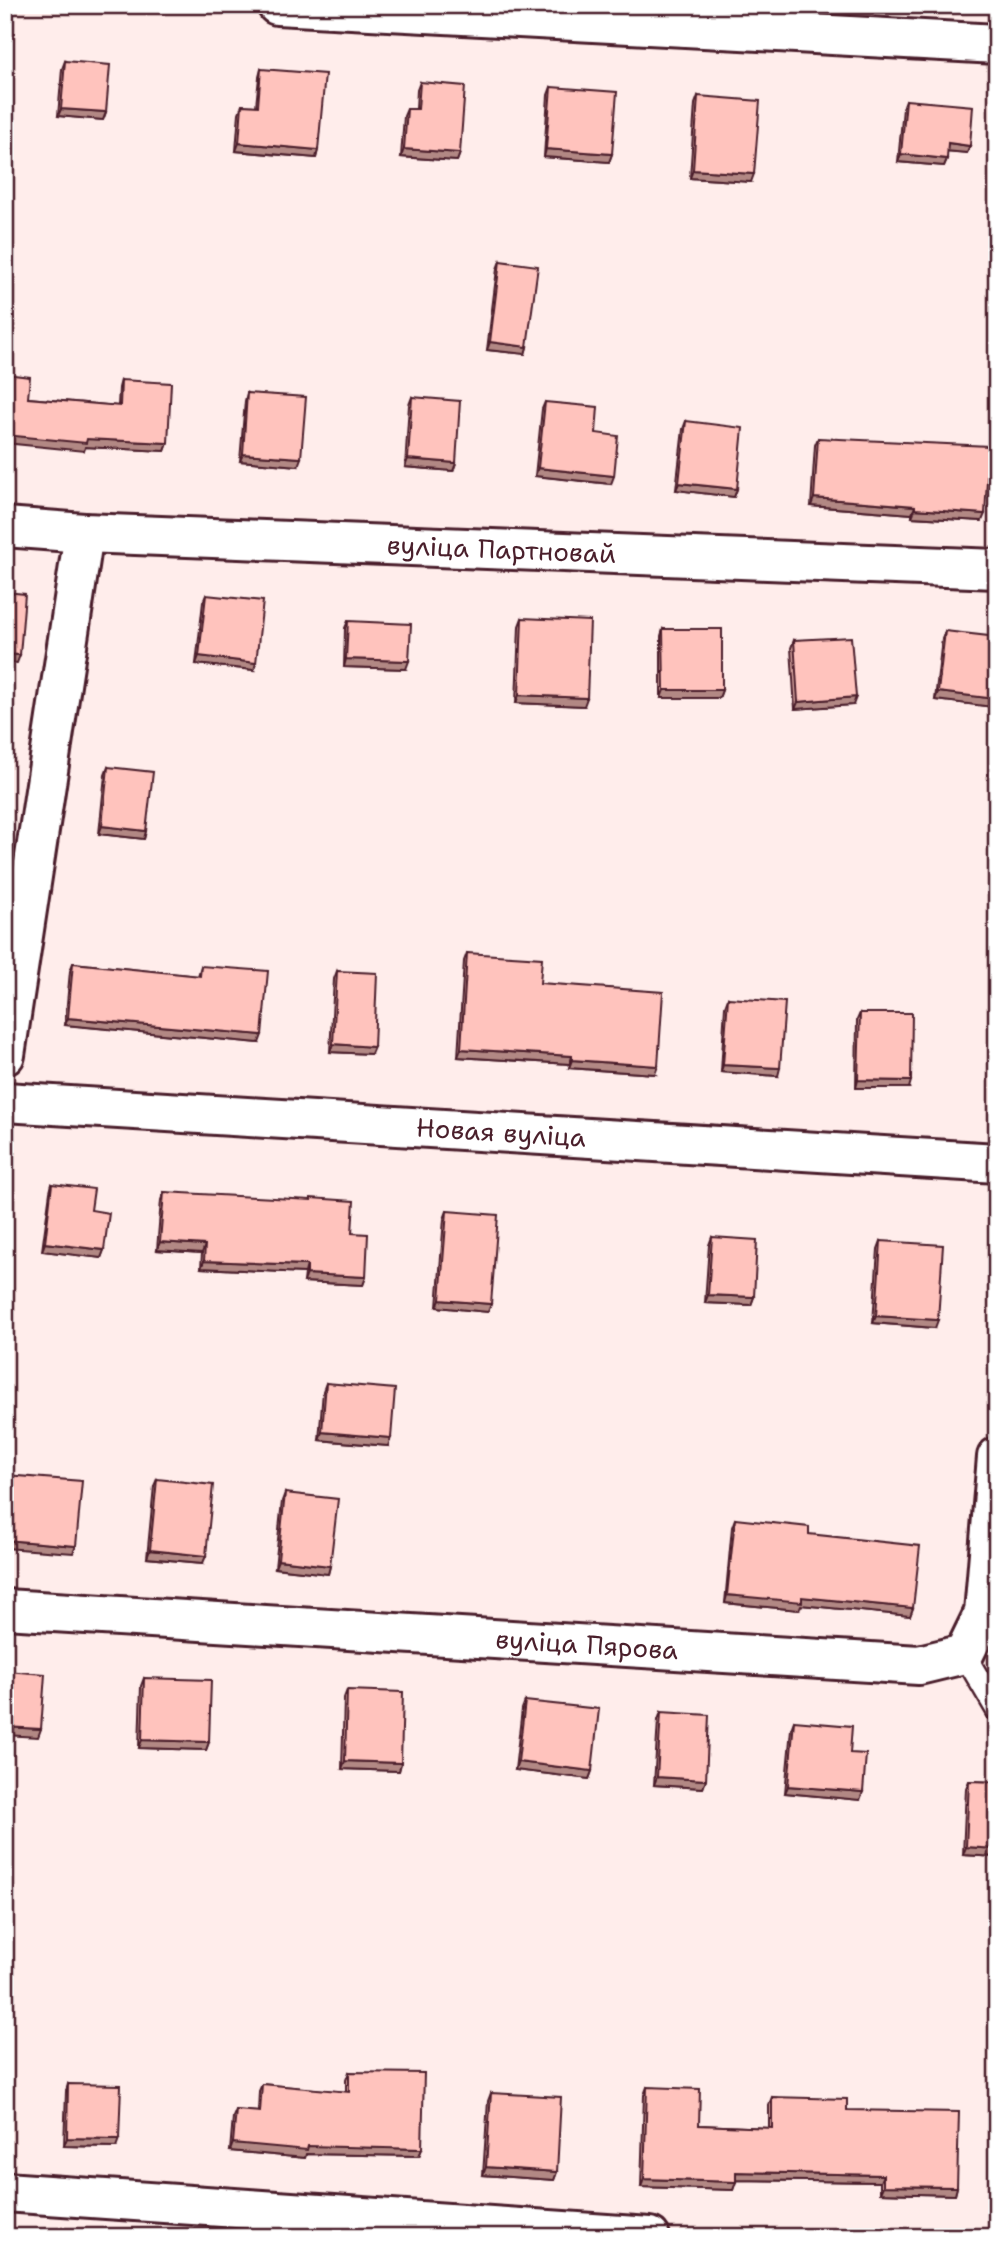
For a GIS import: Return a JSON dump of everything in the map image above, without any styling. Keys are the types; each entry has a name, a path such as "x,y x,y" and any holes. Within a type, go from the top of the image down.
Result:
{"street":[{"path":"277,5 997,44"},
{"name":"вуліца Партновай","path":"5,527 84,533 997,569"},
{"path":"5,1055 84,533"},
{"name":"Новая вуліца","path":"5,1102 997,1163"},
{"path":"964,1654 984,1613 997,1457"},
{"name":"вуліца Пярова","path":"5,1609 919,1665 964,1654"},
{"path":"5,2192 650,2237"}],"lane":[{"path":"964,1654 997,1710"}],"building":[{"path":"65,61 110,65 106,112 61,109"},
{"path":"261,69 325,74 318,150 239,143 242,105 258,106"},
{"path":"420,82 465,86 460,153 404,149 407,109 418,109"},
{"path":"551,87 617,92 612,154 546,149"},
{"path":"698,96 760,101 754,174 693,170"},
{"path":"906,100 973,106 970,146 948,143 947,159 901,154"},
{"path":"500,261 538,266 527,347 490,342"},
{"path":"5,374 30,377 28,398 120,406 121,380 171,383 168,443 87,439 86,443 5,435"},
{"path":"247,393 306,397 301,458 243,454"},
{"path":"412,397 460,401 456,463 408,459"},
{"path":"545,402 598,407 596,433 618,436 614,476 538,468"},
{"path":"686,421 743,428 737,489 679,483"},
{"path":"818,438 989,446 985,514 814,498"},
{"path":"5,592 25,594 20,655 5,654"},
{"path":"206,595 263,601 256,663 199,656"},
{"path":"522,618 590,621 587,698 519,695"},
{"path":"348,621 411,624 409,661 346,659"},
{"path":"663,629 722,629 722,690 664,690"},
{"path":"945,631 997,637 996,699 938,692"},
{"path":"851,637 856,697 798,702 794,640"},
{"path":"108,767 153,772 146,831 102,826"},
{"path":"467,953 542,958 540,983 663,992 658,1066 572,1060 572,1056 461,1049"},
{"path":"73,963 200,976 201,966 268,971 262,1035 68,1018"},
{"path":"337,971 377,973 374,1047 333,1044"},
{"path":"728,998 785,1002 780,1068 723,1065"},
{"path":"860,1013 912,1013 911,1081 858,1080"},
{"path":"52,1184 94,1189 91,1210 109,1213 104,1250 45,1243"},
{"path":"164,1192 354,1201 352,1233 368,1234 366,1277 307,1274 307,1265 204,1261 205,1245 160,1242"},
{"path":"447,1211 498,1215 491,1304 440,1300"},
{"path":"712,1237 757,1240 754,1297 708,1295"},
{"path":"881,1241 943,1245 938,1320 876,1316"},
{"path":"326,1383 395,1389 391,1438 322,1432"},
{"path":"5,1475 82,1481 76,1546 5,1540"},
{"path":"157,1479 213,1485 206,1556 150,1550"},
{"path":"285,1493 338,1499 330,1566 278,1560"},
{"path":"735,1519 809,1527 809,1534 920,1546 913,1608 802,1597 802,1602 727,1595"},
{"path":"5,1671 45,1674 41,1729 5,1727"},
{"path":"144,1678 211,1680 209,1742 142,1740"},
{"path":"347,1690 403,1692 401,1763 345,1761"},
{"path":"525,1701 599,1709 592,1771 518,1762"},
{"path":"661,1712 709,1715 706,1780 657,1777"},
{"path":"794,1721 852,1726 850,1753 866,1754 863,1792 788,1786"},
{"path":"969,1781 997,1782 997,1849 966,1847"},
{"path":"349,2072 424,2073 422,2149 308,2146 307,2150 233,2143 236,2110 260,2112 262,2084 349,2092"},
{"path":"68,2084 121,2085 119,2139 67,2138"},
{"path":"647,2087 700,2089 699,2125 772,2128 772,2097 847,2099 847,2110 959,2112 957,2187 883,2186 883,2175 736,2172 736,2182 644,2179"},
{"path":"491,2093 561,2097 557,2172 486,2167"}]}
